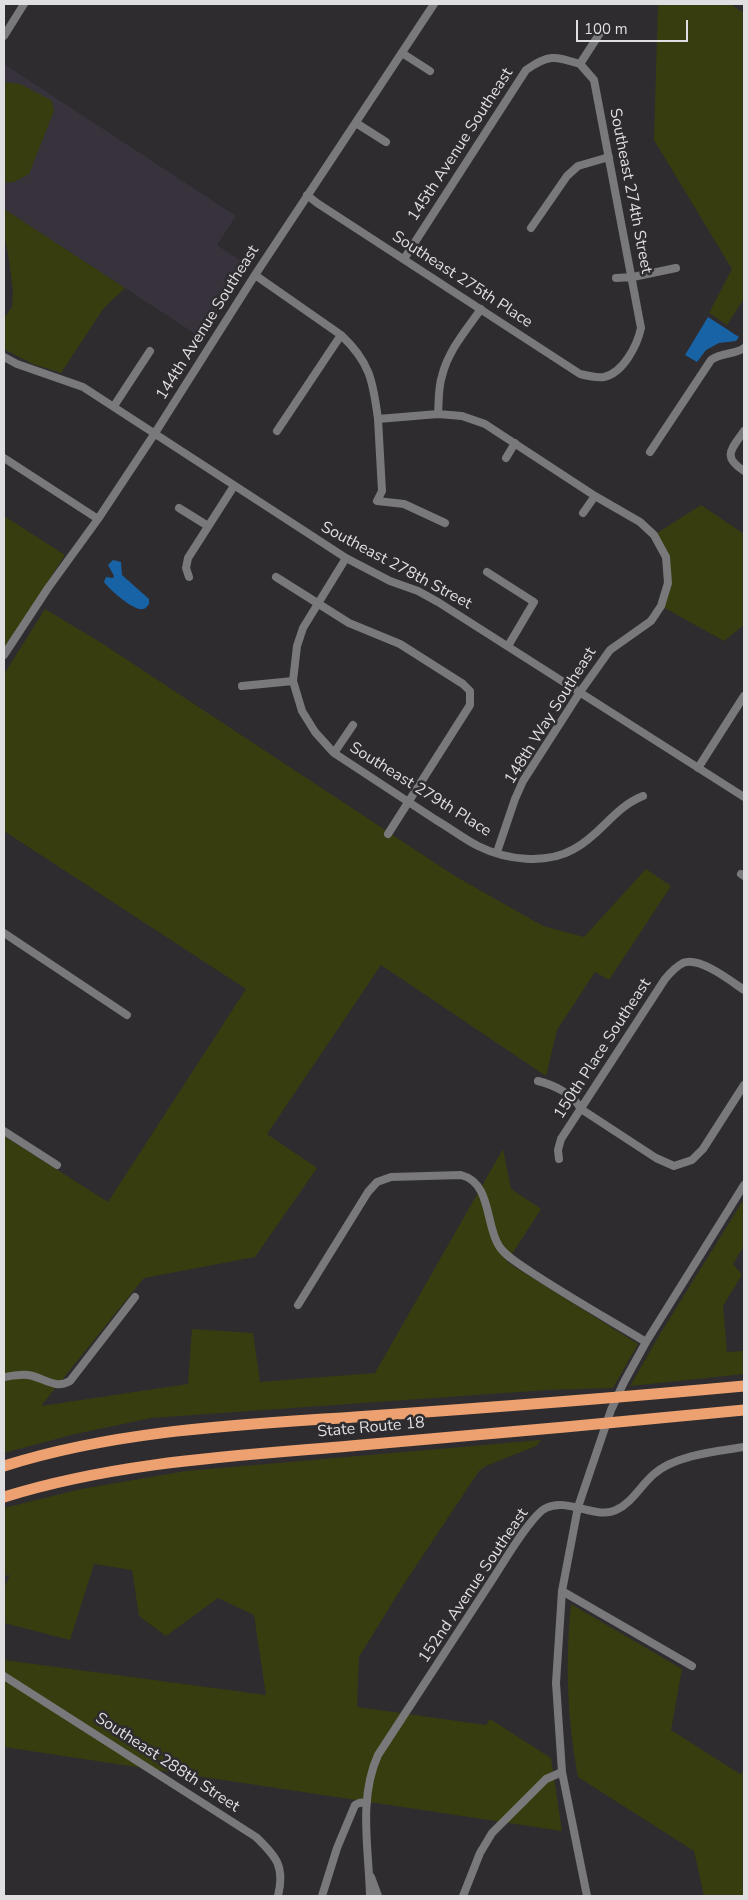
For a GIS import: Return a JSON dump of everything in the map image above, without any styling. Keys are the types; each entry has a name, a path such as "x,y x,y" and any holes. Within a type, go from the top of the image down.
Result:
{"highway":[{"name":"State Route 18","path":"4,1466 35,1456 107,1440 189,1429 569,1402 744,1386"},
{"name":"State Route 18","path":"4,1497 108,1471 184,1460 744,1410"}],"street":[{"path":"4,36 24,4"},
{"name":"144th Avenue Southeast","path":"4,655 155,433 307,195 434,4"},
{"path":"580,64 600,33"},
{"path":"402,53 430,71"},
{"name":"145th Avenue Southeast","path":"404,259 526,70 542,58 562,58 580,64"},
{"name":"Southeast 274th Street","path":"580,64 594,80 641,328 635,347 619,368 606,377"},
{"path":"356,123 386,142"},
{"path":"531,228 567,176 578,166 609,156"},
{"name":"Southeast 275th Place","path":"307,195 316,203 580,374 606,377"},
{"path":"616,278 632,277 676,268"},
{"path":"255,275 341,335 352,345 360,357 372,381 378,419 382,491 377,501 404,504 445,523"},
{"path":"438,414 441,378 445,366 453,349 481,309"},
{"path":"277,431 341,335"},
{"path":"650,452 711,360 721,354 739,352 744,348"},
{"path":"114,406 150,351"},
{"name":"Southeast 278th Street","path":"4,357 17,364 83,387 346,558 390,581 418,591 508,646 744,797"},
{"path":"378,419 438,414 462,416 485,424 595,496 583,513"},
{"path":"744,431 732,450 730,458 732,462 744,471"},
{"path":"506,458 515,443"},
{"path":"4,458 98,519"},
{"path":"189,577 186,568 188,558 234,486"},
{"name":"148th Way Southeast","path":"497,852 523,781 580,692 610,650 652,621 667,592 669,573 666,557 654,535 640,522 595,496"},
{"path":"179,508 208,526"},
{"path":"242,686 293,681 297,646 303,628 346,558"},
{"path":"486,572 534,602 508,646"},
{"path":"276,577 355,626 400,644 463,684 470,691 470,705 388,834"},
{"name":"Southeast 279th Place","path":"293,681 302,711 314,732 334,752 408,802 479,846 497,852 519,857 555,858 587,840 607,823 619,809 630,801 643,796"},
{"path":"698,768 744,696"},
{"path":"334,752 353,725"},
{"path":"4,933 127,1015"},
{"name":"150th Place Southeast","path":"560,1159 559,1142 673,969 685,962 694,962 707,967 744,990"},
{"path":"538,1081 556,1087 576,1101 581,1109 656,1158 674,1166 692,1160 703,1148 744,1085"},
{"path":"4,1131 58,1165"},
{"path":"298,1305 368,1192 377,1182 391,1177 466,1177 479,1189 486,1201 493,1234 499,1247 513,1260 555,1288 646,1342"},
{"path":"587,1896 562,1772 556,1683 562,1591 578,1508 611,1410 624,1382 646,1342 744,1185"},
{"path":"4,1377 26,1374 56,1385 64,1385 70,1381 135,1297"},
{"name":"152nd Avenue Southeast","path":"370,1896 367,1802 369,1779 378,1755 538,1514 545,1508 555,1505 605,1513 612,1512 626,1504 652,1476 666,1466 710,1452 744,1448"},
{"path":"562,1591 692,1666"},
{"name":"Southeast 288th Street","path":"4,1676 256,1837 267,1847 278,1863 281,1874 278,1896"},
{"path":"463,1896 480,1853 492,1833 546,1779 562,1772"},
{"path":"322,1896 337,1848 355,1806 367,1802"},
{"path":"369,1870 378,1896"}],"shaded area":[{"path":"4,64 236,216 217,245 247,265 200,337 4,209"}],"green space":[{"path":"658,4 730,4 744,13 744,298 727,325 709,313 732,269 654,140"},
{"path":"4,82 20,84 49,99 52,101 54,111 29,174 14,182 4,183"},
{"path":"4,209 125,288 103,309 61,373 33,364 4,349 4,318 12,307 13,291 4,235"},
{"path":"701,505 744,534 744,625 724,641 661,606 669,573 654,535"},
{"path":"4,516 65,555 4,649"},
{"path":"45,609 103,644 455,876 543,926 584,937 646,869 671,886 609,980 595,972 557,1030 546,1076 381,965 267,1134 317,1168 255,1257 144,1278 41,1406 188,1384 192,1329 253,1333 260,1382 375,1373 503,1149 511,1189 541,1209 507,1262 638,1344 613,1388 547,1390 151,1418 71,1435 4,1453 4,1136 108,1202 246,989 4,831 4,674"},
{"path":"744,1199 744,1246 733,1264 742,1275 723,1306 727,1352 744,1351 744,1374 630,1386 660,1334"},
{"path":"541,1440 536,1446 486,1466 479,1471 402,1587 359,1657 357,1707 486,1725 490,1719 551,1758 562,1831 4,1747 4,1660 266,1695 254,1615 218,1598 166,1636 139,1616 132,1570 94,1564 70,1640 4,1623 4,1588 10,1575 4,1576 4,1508 81,1489 186,1471"},
{"path":"571,1604 682,1669 671,1730 740,1774 744,1771 744,1896 704,1896 694,1851 578,1777 571,1734 568,1690"}],"water":[{"path":"708,317 739,337 736,341 719,343 706,350 697,362 685,355"},
{"path":"113,560 121,562 122,575 149,599 149,604 145,608 133,607 104,582 106,577 113,578 114,576 108,565"}]}
